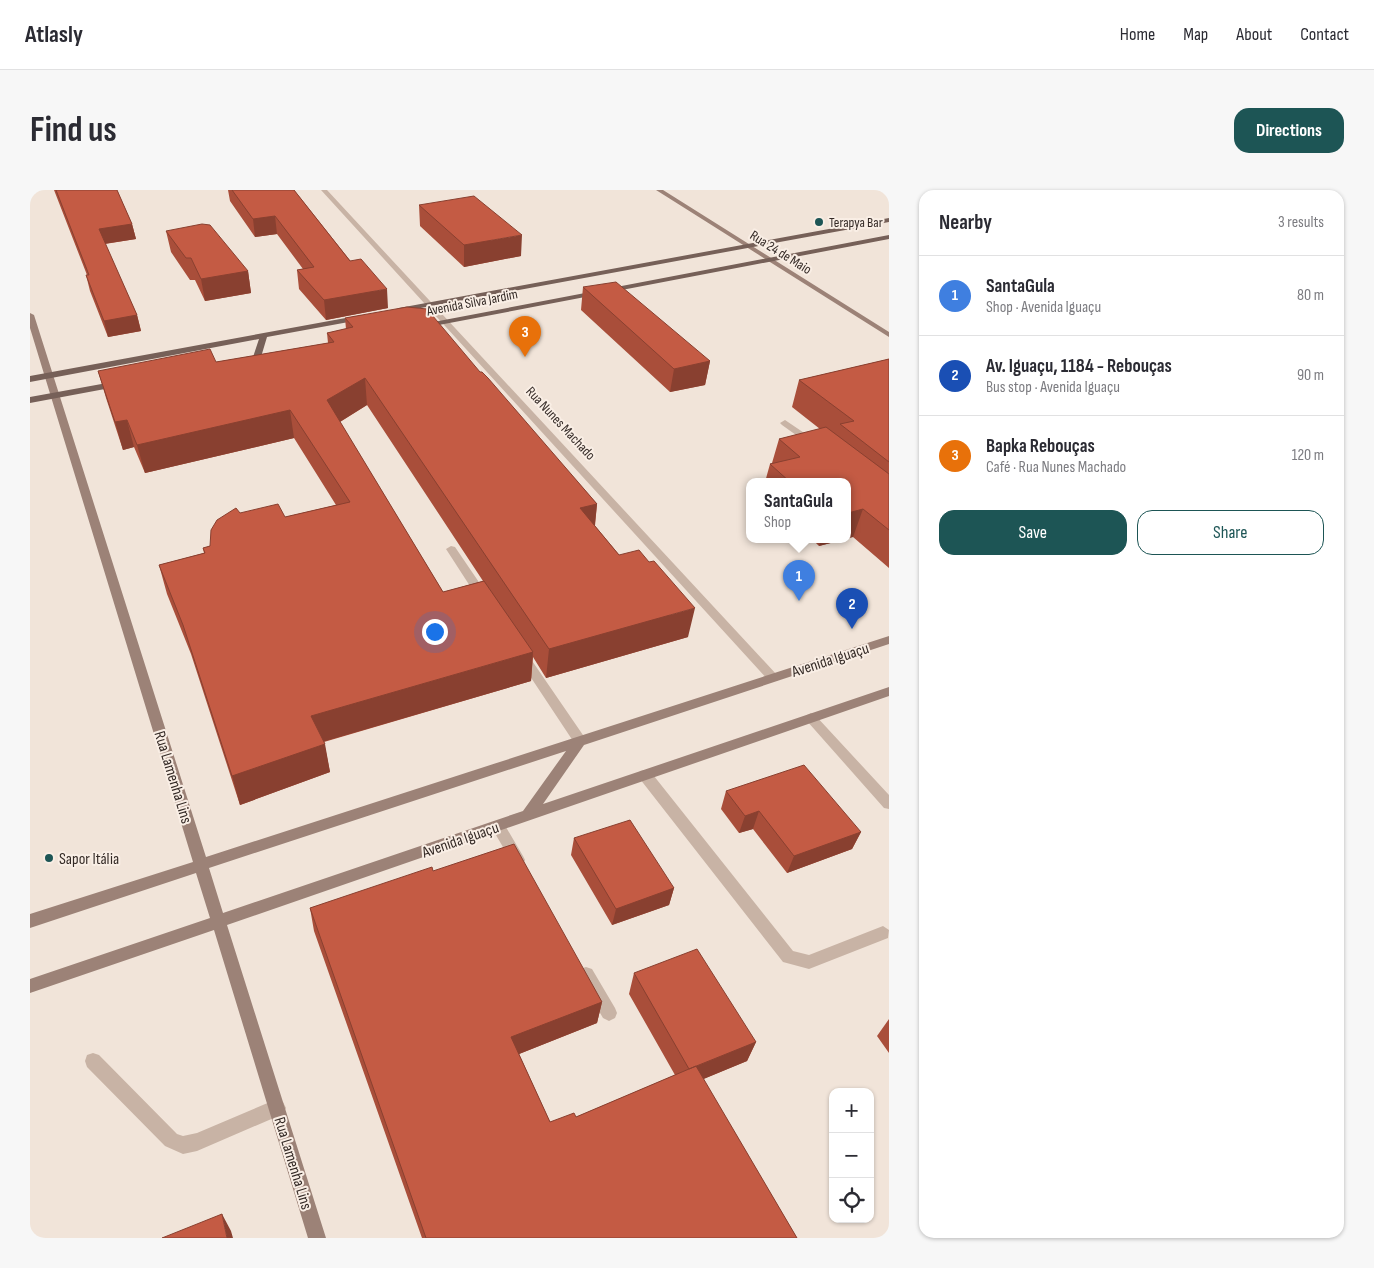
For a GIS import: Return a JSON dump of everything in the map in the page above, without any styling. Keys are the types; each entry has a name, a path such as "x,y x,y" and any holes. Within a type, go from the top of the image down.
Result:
{"main road":[{"name":"Rua 24 de Maio","path":"659,190 889,335"},
{"name":"Avenida Silva Jardim","path":"392,312 889,220"},
{"path":"855,232 861,225"},
{"name":"Avenida Silva Jardim","path":"416,327 889,237"},
{"path":"842,246 848,239"},
{"path":"631,268 657,271"},
{"path":"665,272 691,275"},
{"name":"Rua Lamenha Lins","path":"30,315 318,1238"},
{"path":"30,378 373,315"},
{"path":"308,327 324,332"},
{"path":"248,359 262,356 264,335"},
{"path":"30,400 132,381"},
{"name":"Avenida Iguaçu","path":"30,922 889,640"},
{"name":"Avenida Iguaçu","path":"30,986 889,691"},
{"path":"527,816 580,741"}],"street":[{"name":"Rua Nunes Machado","path":"324,190 773,678"},
{"path":"785,423 824,452"},
{"path":"451,549 489,605"},
{"path":"516,645 580,741"},
{"path":"810,718 889,804"},
{"path":"645,775 788,957 809,962 883,932"},
{"path":"498,826 528,877"},
{"path":"578,962 608,1013"},
{"path":"93,1061 171,1140 183,1145 197,1142 277,1108"}],"building":[{"path":"56,190 117,190 132,224 99,229 137,315 104,321 86,275 89,275"},
{"path":"232,190 294,190 350,261 361,259 387,289 324,300 297,270 314,267 275,216 253,219"},
{"path":"474,196 522,235 464,245 419,205"},
{"path":"202,224 210,225 248,271 201,279 191,258 186,258 166,231"},
{"path":"616,282 710,361 674,369 583,287"},
{"path":"407,307 427,309 597,504 580,508 619,555 639,550 649,562 654,561 695,608 549,649 365,378 327,400 443,592 484,581 533,652 311,716 325,744 232,776 183,625 159,565 205,553 203,548 210,546 211,530 217,520 236,508 240,513 278,504 285,517 350,502 290,410 137,445 127,420 115,422 98,371 210,349 216,362 334,342 327,333 353,327 345,318"},
{"path":"889,359 889,462 840,424 854,421 799,380"},
{"path":"826,427 889,474 889,530 863,509 851,512 851,478 786,478 770,464 800,457 779,439"},
{"path":"804,765 861,832 794,856 759,811 745,816 726,791"},
{"path":"630,820 674,888 616,909 574,838"},
{"path":"514,844 602,1002 511,1037 550,1122 574,1113 576,1117 696,1066 797,1238 426,1238 310,908 432,867 433,871"},
{"path":"697,949 756,1042 689,1069 634,973"},
{"path":"222,1214 227,1238 162,1238"}],"place":[{"name":"Terapya Bar","path":"819,222"},
{"name":"Bapka Rebouças","path":"525,357"},
{"name":"SantaGula","path":"799,601"},
{"name":"Av. Iguaçu, 1184 - Rebouças","path":"852,629"},
{"name":"Sapor Itália","path":"49,858"}]}
